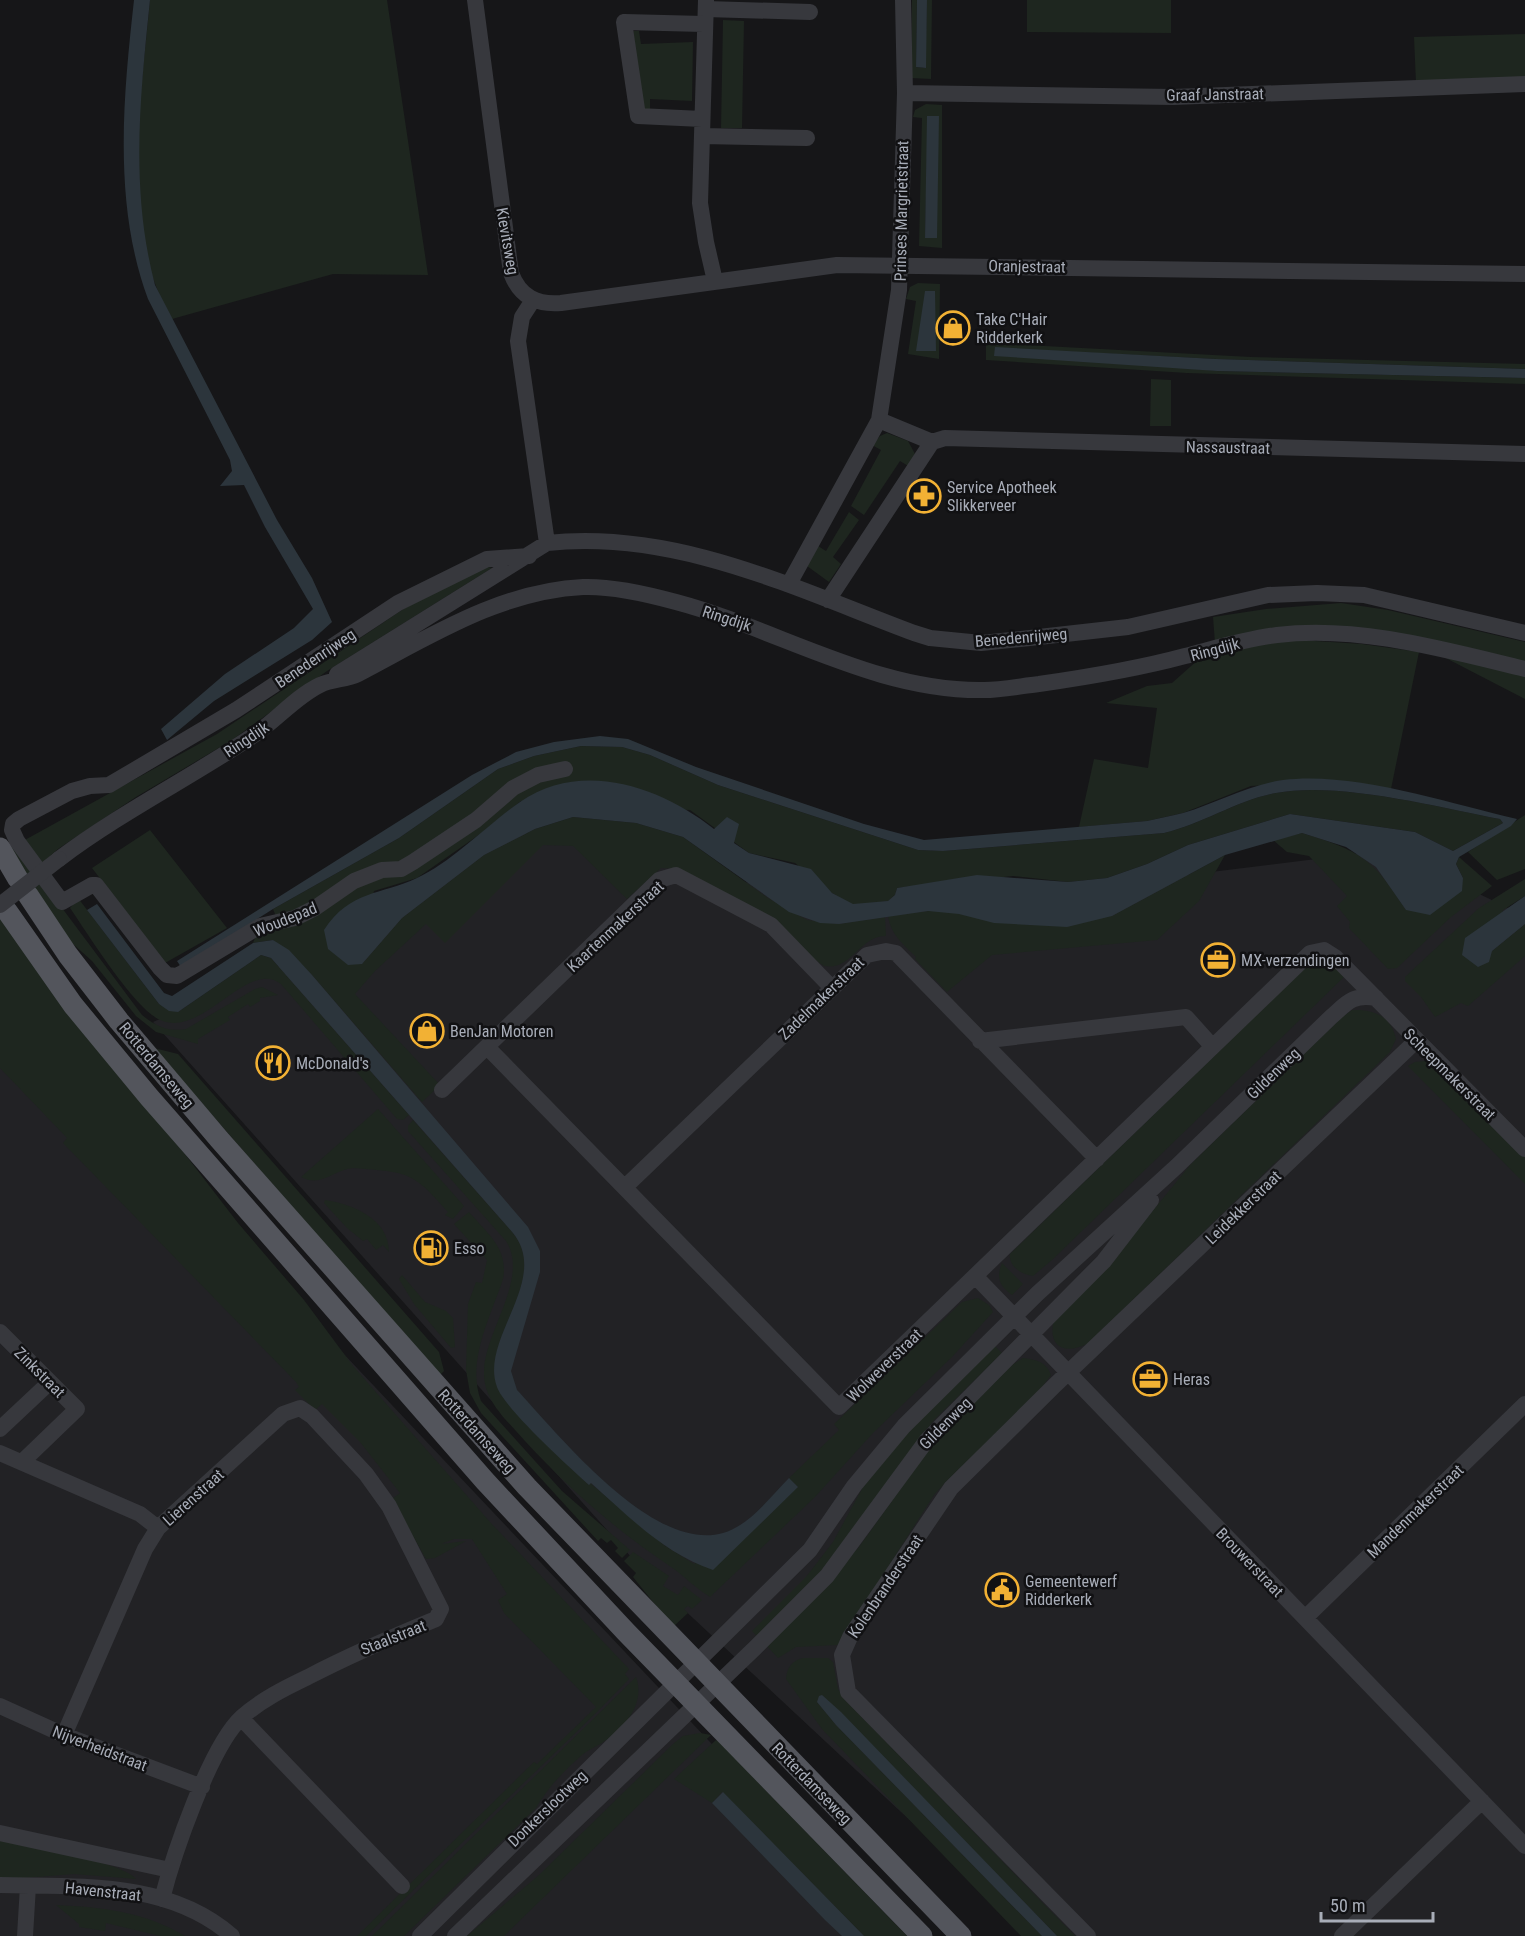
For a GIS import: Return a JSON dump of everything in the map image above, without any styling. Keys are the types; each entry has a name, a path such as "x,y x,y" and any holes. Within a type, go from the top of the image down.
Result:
{"main road":[{"name":"Rotterdamseweg","path":"0,848 68,955 119,1020 227,1148 519,1478 961,1936"},
{"name":"Rotterdamseweg","path":"4,908 73,1005 149,1097 485,1481 677,1684 922,1936"}],"street":[{"name":"Kievitsweg","path":"475,0 511,273 520,289 533,300"},
{"name":"Prinses Margrietstraat","path":"789,584 879,420 899,290 905,93 903,0"},
{"path":"705,11 700,203 705,243 715,281"},
{"path":"807,138 702,128 638,116 624,22 705,11 810,12"},
{"name":"Graaf Janstraat","path":"905,93 1173,97 1525,84"},
{"name":"Oranjestraat","path":"533,300 546,304 561,303 837,265 900,264 1525,274"},
{"path":"533,300 522,317 518,341 547,543"},
{"path":"828,600 932,442 879,420"},
{"name":"Nassaustraat","path":"932,442 945,438 1525,454"},
{"name":"Benedenrijweg","path":"321,684 420,620 547,543 621,541 694,555 789,584 930,638 981,643 1128,627 1268,595 1317,593 1364,595 1525,633"},
{"name":"Benedenrijweg","path":"63,902 17,841 12,827 19,819 72,791 90,786 109,785 236,710 398,603 487,559 529,556"},
{"name":"Ringdijk","path":"4,908 59,859 91,836 253,736 321,684 352,677 480,611 541,593 585,587 630,592 674,602 755,627 866,670 935,687 986,690 1059,681 1109,673 1184,657 1228,644 1280,635 1322,634 1381,639 1440,648 1525,669"},
{"name":"Woudepad","path":"63,902 92,885 96,885 160,968 167,975 177,976 260,926 295,918 315,908 354,881 382,870 401,869 476,820 525,781 538,775 565,770"},
{"name":"Kaartenmakerstraat","path":"442,1090 659,880 676,875 771,925 832,988"},
{"name":"Wolweverstraat","path":"487,1047 839,1407 1310,953 1324,950 1335,957 1376,998"},
{"name":"Zadelmakerstraat","path":"625,1187 867,955 885,951 896,953 1097,1159"},
{"name":"Gildenweg","path":"677,1684 810,1550 854,1486 904,1426 1013,1317 1177,1166 1350,1000 1361,996 1376,998"},
{"name":"Scheepmakerstraat","path":"1376,998 1525,1149"},
{"path":"980,1041 1186,1017 1212,1046"},
{"name":"Leidekkerstraat","path":"1068,1373 1417,1040"},
{"name":"Gildenweg","path":"696,1703 827,1576 858,1536 910,1459 1104,1261 1177,1166"},
{"name":"Brouwerstraat","path":"976,1277 1525,1846"},
{"name":"Zinkstraat","path":"0,1333 77,1409 22,1462"},
{"name":"Kolenbranderstraat","path":"1068,1373 951,1488 850,1637 842,1655 848,1692 1088,1936"},
{"path":"0,1430 50,1382"},
{"name":"Mandenmakerstraat","path":"1305,1618 1525,1404"},
{"name":"Lierenstraat","path":"64,1735 145,1549 158,1528 283,1414 300,1408 312,1416 366,1474 389,1506"},
{"path":"0,1453 140,1514 158,1528"},
{"name":"Staalstraat","path":"162,1899 170,1870 202,1787 220,1746 241,1718 269,1696 366,1646 436,1619 441,1610 389,1506"},
{"name":"Donkerslootweg","path":"420,1936 564,1791 677,1684"},
{"name":"Donkerslootweg","path":"455,1936 696,1703"},
{"name":"Nijverheidstraat","path":"0,1706 64,1735 202,1787"},
{"path":"241,1718 402,1886"},
{"path":"1342,1936 1482,1801"},
{"name":"Havenstraat","path":"0,1833 170,1870"},
{"name":"Havenstraat","path":"0,1885 107,1888 162,1899 207,1919 232,1936"},
{"path":"25,1936 28,1886"}],"shaded area":[{"path":"134,0 150,0 139,143 142,214 155,285 277,520 312,578 332,622 312,640 214,701 167,740 161,729 225,674 294,628 313,609 265,527 244,485 220,486 232,471 230,460 148,299 137,263 125,189 124,151 124,113"},
{"path":"150,0 387,0 428,275 333,274 172,319 158,290 146,253 137,182 140,107"},
{"path":"912,0 917,0 916,67 925,68 927,0 932,0 931,79 911,78"},
{"path":"917,0 927,0 926,68 916,67"},
{"path":"1027,0 1171,0 1171,33 1027,32"},
{"path":"723,20 744,21 742,128 721,128"},
{"path":"633,31 639,31 641,44 693,42 692,101 650,99 650,110 643,110"},
{"path":"1525,34 1525,81 1416,83 1414,37"},
{"path":"926,104 942,105 942,248 919,246 922,118 913,117 915,110","holes":["928,116 936,238 925,237"]},
{"path":"927,116 939,116 937,238 925,238"},
{"path":"918,283 940,284 939,359 908,354 916,301 906,299 910,287"},
{"path":"925,291 935,291 936,351 916,351"},
{"path":"986,343 1251,357 1525,364 1525,369 1216,359 995,348 1217,371 1525,378 1525,384 1187,373 986,360"},
{"path":"995,347 1216,359 1525,369 1525,378 1217,371 994,356"},
{"path":"1151,379 1171,380 1171,426 1150,426"},
{"path":"887,433 908,441 915,454 910,467 900,461 864,515 851,506 881,450 872,445 880,436"},
{"path":"849,512 859,520 833,557 841,564 829,582 807,566 818,546 826,551"},
{"path":"485,566 492,568 327,671 232,740 136,797 58,849 39,866 23,841 217,734 405,608"},
{"path":"1341,603 1388,610 1525,642 1525,664 1387,636 1215,643 1213,617 1266,609"},
{"path":"1284,639 1362,644 1419,652 1391,789 1334,781 1251,786 1183,813 1147,821 1079,827 1094,759 1148,768 1157,708 1106,703 1147,686 1172,683 1199,659"},
{"path":"1436,653 1525,675 1525,699"},
{"path":"600,736 628,739 696,767 864,824 924,840 1147,821 1183,813 1270,782 1310,778 1370,784 1517,819 1511,826 1459,857 1456,864 1463,878 1462,891 1430,915 1406,910 1376,867 1346,847 1302,833 1225,855 1112,916 1067,927 994,923 959,914 928,911 839,924 820,923 789,912 683,837 636,823 573,817 535,829 484,855 402,918 362,964 348,965 328,949 324,930 344,907 355,900 417,878 430,871 457,853 520,802 544,789 569,782 595,781 620,784 646,791 670,801 714,829 727,817 739,824 734,843 749,853 811,869 832,893 853,904 888,901 895,895 897,888 977,875 1068,882 1107,878 1147,864 1188,845 1290,814 1415,832 1453,851 1503,823 1500,819 1388,797 1328,790 1301,790 1262,796 1164,833 943,851 918,850 718,785 650,755 622,747 581,746 534,756 498,769 399,838 273,909 181,967 177,961 472,775 516,752 554,742"},
{"path":"581,746 622,747 650,755 718,785 918,850 943,851 1164,833 1262,796 1301,790 1328,790 1388,797 1500,819 1503,823 1453,851 1415,832 1290,814 1188,845 1147,864 1107,878 1068,882 1013,876 905,887 897,888 895,895 888,901 853,905 832,893 795,863 749,853 690,810 521,801 483,832 417,878 374,891 362,964 402,918 484,855 535,829 573,817 636,823 683,837 768,898 807,920 839,924 885,917 886,936 869,941 842,963 824,966 681,869 661,868 627,899 573,846 543,845 445,943 426,924 375,971 355,994 440,1085 422,1102 312,975 273,940 253,943 257,933 318,903 277,919 273,909 399,838 498,769 534,756"},
{"path":"1525,815 1525,869 1497,880 1468,852"},
{"path":"150,830 227,928 165,963 92,868"},
{"path":"511,830 808,896 1146,880 1388,850 1525,916 1525,1936 1034,1936 649,1577 153,1022 353,934"},
{"path":"1302,833 1338,845 1363,859 1384,879 1406,910 1463,878 1456,864 1459,857 1492,886 1451,917 1397,968 1388,969 1349,928 1350,922 1337,906 1347,896 1309,856 1287,852 1273,840"},
{"path":"15,845 142,1015 153,1023 168,1029 186,1029 255,989 262,987 278,995 260,998 260,1001 250,1007 248,1004 228,1017 230,1020 198,1039 198,1044 156,1032 136,1016 92,961 64,936 10,848"},
{"path":"1225,855 1199,901 1157,940 992,955 947,992 898,939 888,916 928,911 1112,916"},
{"path":"1525,879 1525,896 1503,910 1492,951 1525,924 1525,956 1468,1006 1461,1003 1435,1017 1421,997 1405,981 1405,977 1479,908"},
{"path":"1525,896 1525,924 1492,951 1489,962 1478,967 1462,955 1465,938"},
{"path":"78,898 159,1004 178,1012 261,955 271,958 409,1115 403,1120 397,1119 281,984 267,979 252,982 186,1021 169,1023 152,1015 120,980 70,908"},
{"path":"97,904 164,993 172,996 253,943 273,940 289,950 312,975 528,1227 540,1251 540,1272 511,1371 517,1390 557,1435 610,1486 638,1509 667,1526 696,1534 723,1533 742,1524 759,1510 789,1478 798,1487 713,1570 695,1563 663,1544 633,1521 591,1483 589,1485 524,1423 502,1397 497,1387 494,1369 497,1349 520,1290 524,1270 522,1251 513,1233 271,958 261,955 178,1012 169,1011 159,1004 87,910"},
{"path":"0,914 238,1223 304,1300 353,1366 490,1522 629,1669 625,1674 629,1679 599,1710 366,1936 357,1936 534,1762 537,1764 596,1707 504,1613 498,1600 507,1594 472,1539 454,1539 441,1544 466,1541 435,1558 426,1559 392,1499 400,1493 360,1442 322,1404 315,1410 295,1390 299,1387 296,1382 63,1143 67,1138 0,1068"},
{"path":"0,942 107,1103 893,1936 0,1936"},
{"path":"1316,960 1327,960 1344,977 1052,1260 1033,1276 1024,1274 1013,1266 1010,1254 1308,965"},
{"path":"1352,1010 1367,1011 1386,1019 1396,1039 1390,1052 1087,1344 1071,1349 1059,1346 1053,1336 1054,1319 1110,1263 1191,1164 1341,1018"},
{"path":"154,1048 178,1054 439,1352 444,1371 439,1376"},
{"path":"1425,1061 1525,1157 1525,1184 1408,1066 1415,1062"},
{"path":"378,1109 464,1206 453,1219 445,1215 448,1212 425,1188 408,1176 398,1173 354,1168 322,1179 308,1180 301,1177"},
{"path":"413,1120 513,1233 523,1252 524,1272 519,1293 497,1355 496,1375 502,1395 509,1405 588,1484 590,1483 664,1545 694,1564 798,1487 789,1478 839,1430 834,1424 962,1302 978,1298 989,1305 993,1312 952,1357 873,1433 815,1497 710,1597 633,1540 578,1494 525,1441 492,1401 485,1382 486,1356 510,1288 513,1271 512,1256 506,1241 408,1131 408,1126"},
{"path":"325,1200 347,1205 376,1222 387,1240 389,1252 383,1245 376,1250 367,1239 363,1241 347,1228 324,1203"},
{"path":"469,1212 500,1250 504,1268 503,1279 478,1355 477,1386 481,1401 562,1491 630,1550 622,1558 615,1551 618,1548 611,1540 607,1543 601,1538 598,1541 481,1413 470,1393 466,1370 468,1304 476,1282 482,1283 487,1260 483,1255 478,1256 474,1246 454,1224"},
{"path":"1002,1263 1023,1284 1012,1295 1000,1281 999,1273"},
{"path":"402,1275 425,1302 446,1311 453,1318 455,1347 451,1348 414,1304 399,1279"},
{"path":"995,1346 1002,1353 934,1420 900,1464 847,1545 759,1638 752,1631 806,1577 833,1542 869,1476 909,1426"},
{"path":"1023,1358 1043,1364 1051,1375 1024,1407 934,1495 838,1645 796,1647 778,1658 766,1645 859,1547 929,1449 1012,1365"},
{"path":"633,1552 669,1576 663,1586 678,1595 684,1586 702,1600 692,1609 688,1606 684,1609 688,1613 673,1627 633,1577 636,1573 624,1561"},
{"path":"803,1658 828,1658 833,1662 838,1689 847,1702 1075,1936 1057,1936 823,1696 817,1702 836,1725 1042,1936 1021,1936 822,1729 786,1679 790,1666"},
{"path":"636,1677 638,1697 635,1706 618,1731 584,1753 568,1768 551,1786 536,1808 404,1936 372,1936"},
{"path":"822,1695 1057,1936 1042,1936 836,1725 817,1702 819,1696"},
{"path":"700,1733 711,1735 504,1936 467,1936 539,1875 673,1744 683,1736"},
{"path":"716,1740 907,1936 864,1936 722,1792 712,1803 674,1779"},
{"path":"723,1792 864,1936 842,1936 825,1920 712,1803"},
{"path":"0,1840 95,1861 128,1873 136,1879 74,1874 0,1880"},
{"path":"56,1905 123,1912 154,1921 185,1936 160,1936 106,1923 105,1931 79,1927 79,1924"}],"place":[{"name":"Take C'Hair Ridderkerk","path":"953,328"},
{"name":"Service Apotheek Slikkerveer","path":"924,496"},
{"name":"MX-verzendingen","path":"1218,960"},
{"name":"BenJan Motoren","path":"427,1031"},
{"name":"McDonald's","path":"273,1063"},
{"name":"Esso","path":"431,1248"},
{"name":"Heras","path":"1150,1379"},
{"name":"Gemeentewerf Ridderkerk","path":"1002,1590"}]}
